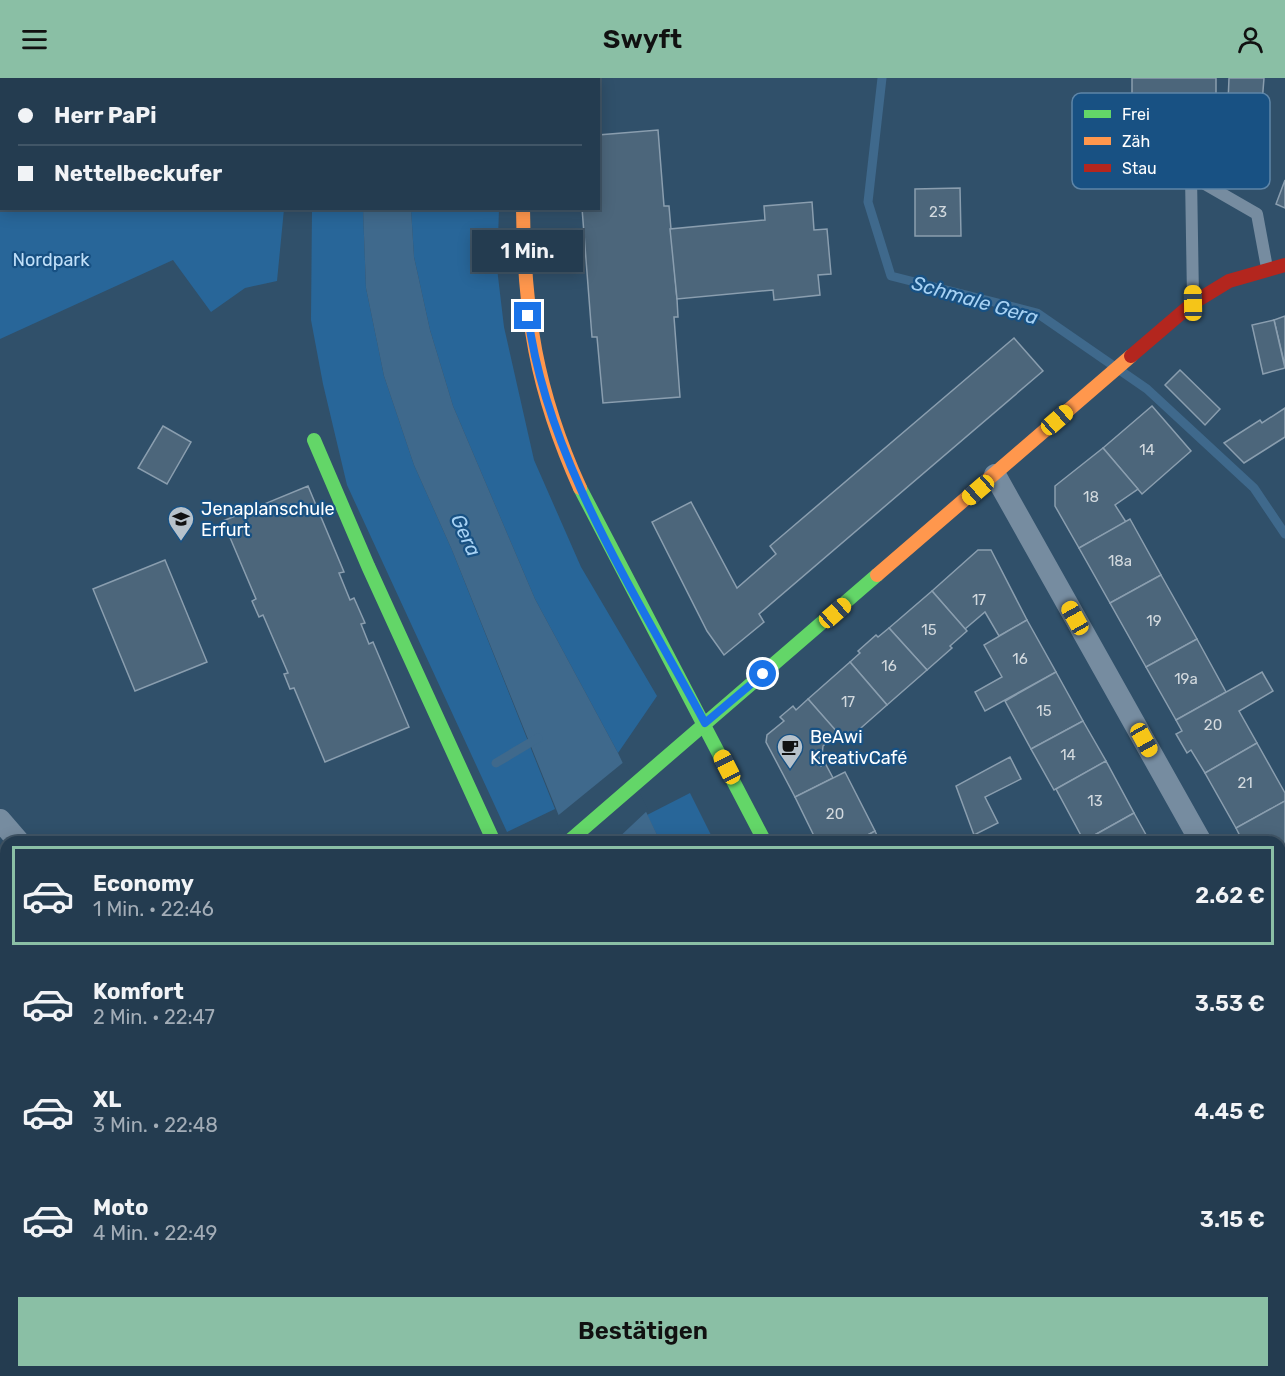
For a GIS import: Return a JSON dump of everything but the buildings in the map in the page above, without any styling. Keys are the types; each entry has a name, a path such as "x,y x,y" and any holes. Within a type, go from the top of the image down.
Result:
{"street":[{"path":"523,210 523,274 530,326 549,413 573,472 600,527 705,723 762,836"},
{"path":"575,836 1088,393 1137,354 1193,303 1229,281 1285,265"},
{"path":"314,440 368,566 491,836"},
{"path":"995,475 1198,836"},
{"path":"0,820 14,836"}],"lane":[{"path":"1191,189 1193,303"},
{"path":"1214,189 1257,214 1267,269"}],"green space":[{"name":"Nordpark","path":"0,210 284,210 277,281 245,288 211,312 173,260 0,339"},
{"path":"312,210 363,210 366,288 384,376 414,465 452,550 555,809 507,832 347,485 323,384 311,320"},
{"path":"411,210 499,210 497,268 504,327 534,460 581,567 657,696 618,753 535,599 453,406 430,330 414,257"},
{"path":"690,793 712,836 658,836 647,815"}],"water":[{"name":"Gera","path":"363,210 411,210 414,257 430,330 453,406 535,599 618,753 658,836 567,836 452,550 414,465 384,376 366,288"}],"pier":[{"path":"625,761 648,810 620,836 562,836 555,818"}],"waterway":[{"name":"Schmale Gera","path":"882,78 868,202 891,276 1037,313 1147,389 1254,488 1285,534"},
{"path":"496,763 538,738"}],"traffic: fast":[{"path":"314,440 368,566 491,836"},
{"path":"580,488 762,836"},
{"path":"575,836 877,575"}],"traffic: slow":[{"path":"523,210 526,282 535,351 553,418 580,488"},
{"path":"877,575 1131,356"}],"traffic: jam":[{"path":"1131,356 1193,303 1229,281 1285,265"}],"place":[{"name":"Jenaplanschule Erfurt","path":"181,542"},
{"name":"BeAwi KreativCafé","path":"790,770"}],"route":[{"path":"528,316 549,413 573,472 705,723 763,674"}]}
